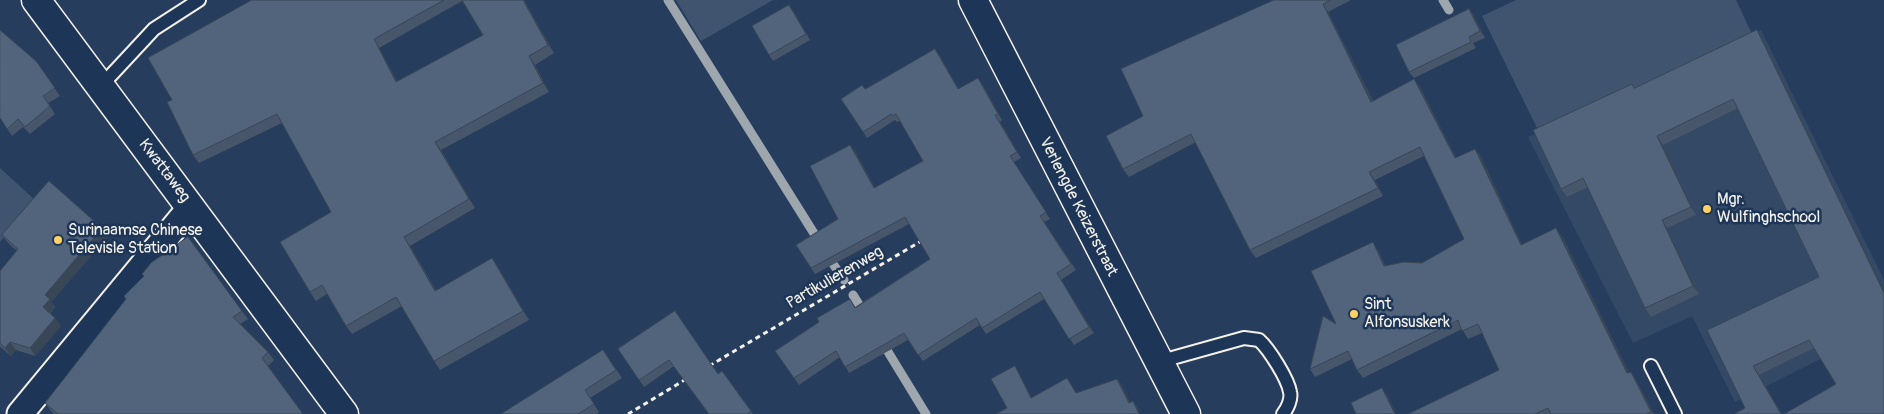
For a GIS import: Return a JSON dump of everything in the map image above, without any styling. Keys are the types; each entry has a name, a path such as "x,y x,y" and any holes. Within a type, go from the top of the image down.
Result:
{"main road":[{"name":"Kwattaweg","path":"36,0 344,414"},
{"name":"Verlengde Keizerstraat","path":"973,0 1186,414"}],"street":[{"path":"20,414 191,207"}],"lane":[{"path":"101,86 154,29 199,0"},
{"path":"1158,362 1244,338 1259,340 1275,362 1291,393 1288,408 1282,414"},
{"path":"1651,366 1675,414"}],"path":[{"name":"Partikulierenweg","path":"705,369 927,238"},
{"path":"628,414 696,374"}],"shaded area":[{"path":"676,0 773,0 701,41"},
{"path":"1516,0 1736,0 1752,34 1539,132 1482,16"},
{"name":"Mgr. Wulfinghschool","path":"1761,30 1884,280 1884,327 1735,402 1692,316 1633,343 1528,137"},
{"path":"0,168 36,201 0,242"}],"building":[{"path":"252,0 444,0 374,39 396,82 483,35 462,0 523,0 548,45 529,56 543,83 435,142 469,199 404,237 435,291 492,258 523,311 434,361 396,297 346,326 322,285 310,292 280,242 331,212 277,114 193,155 167,102 172,100 148,58"},
{"path":"1274,0 1331,0 1323,4 1371,102 1414,79 1455,158 1475,149 1521,245 1556,228 1627,373 1631,372 1651,412 1646,414 1551,414 1548,408 1535,414 1408,414 1499,370 1478,324 1462,331 1458,320 1357,370 1348,351 1310,369 1323,316 1336,324 1311,271 1373,242 1384,266 1404,262 1422,263 1464,239 1420,147 1369,172 1378,188 1250,250 1191,134 1123,169 1106,136 1143,116 1121,69"},
{"path":"789,5 806,34 769,55 752,26"},
{"path":"1469,9 1480,31 1469,37 1471,42 1409,72 1396,45"},
{"path":"0,30 36,61 55,88 43,96 50,106 25,127 18,119 7,129 0,118"},
{"path":"1757,30 1884,293 1884,414 1784,414 1836,384 1809,340 1753,366 1781,414 1734,414 1745,408 1707,330 1819,277 1733,99 1657,136 1691,207 1662,220 1693,286 1645,308 1583,178 1561,189 1533,130 1632,84 1634,88"},
{"path":"935,49 958,89 978,78 998,114 995,115 1017,152 1010,156 1046,212 1040,216 1071,264 1057,273 1089,327 1069,339 1040,292 982,328 976,318 918,355 904,333 845,367 836,351 794,378 775,351 819,322 817,318 850,299 855,308 930,259 905,217 811,268 796,245 838,219 810,166 850,145 874,188 923,161 896,114 892,116 891,114 863,132 841,99 862,85 865,89"},
{"path":"49,181 102,228 45,295 50,299 43,307 55,318 30,348 10,342 5,348 0,343 0,271 18,249 2,235"},
{"path":"188,237 242,311 233,317 268,352 262,358 303,414 58,414 45,403 126,299 124,296 144,276 142,274 151,263"},
{"path":"675,311 718,374 722,371 751,411 747,414 709,414 669,360 639,380 618,349"},
{"path":"603,350 616,370 585,390 594,404 578,414 501,414"},
{"path":"1015,366 1031,398 1067,378 1076,393 1117,379 1129,403 1133,401 1139,414 996,414 1007,408 991,379"},
{"path":"1382,388 1395,414 1356,414 1351,403"}],"waterway":[{"path":"668,0 820,243"},
{"path":"1443,0 1449,10"},
{"path":"827,255 844,280"},
{"path":"853,295 865,314"},
{"path":"882,342 926,414"}],"place":[{"name":"Mgr. Wulfinghschool","path":"1707,209"},
{"name":"Surinaamse Chinese Televisle Station","path":"58,240"},
{"name":"Sint Alfonsuskerk","path":"1354,314"}]}
